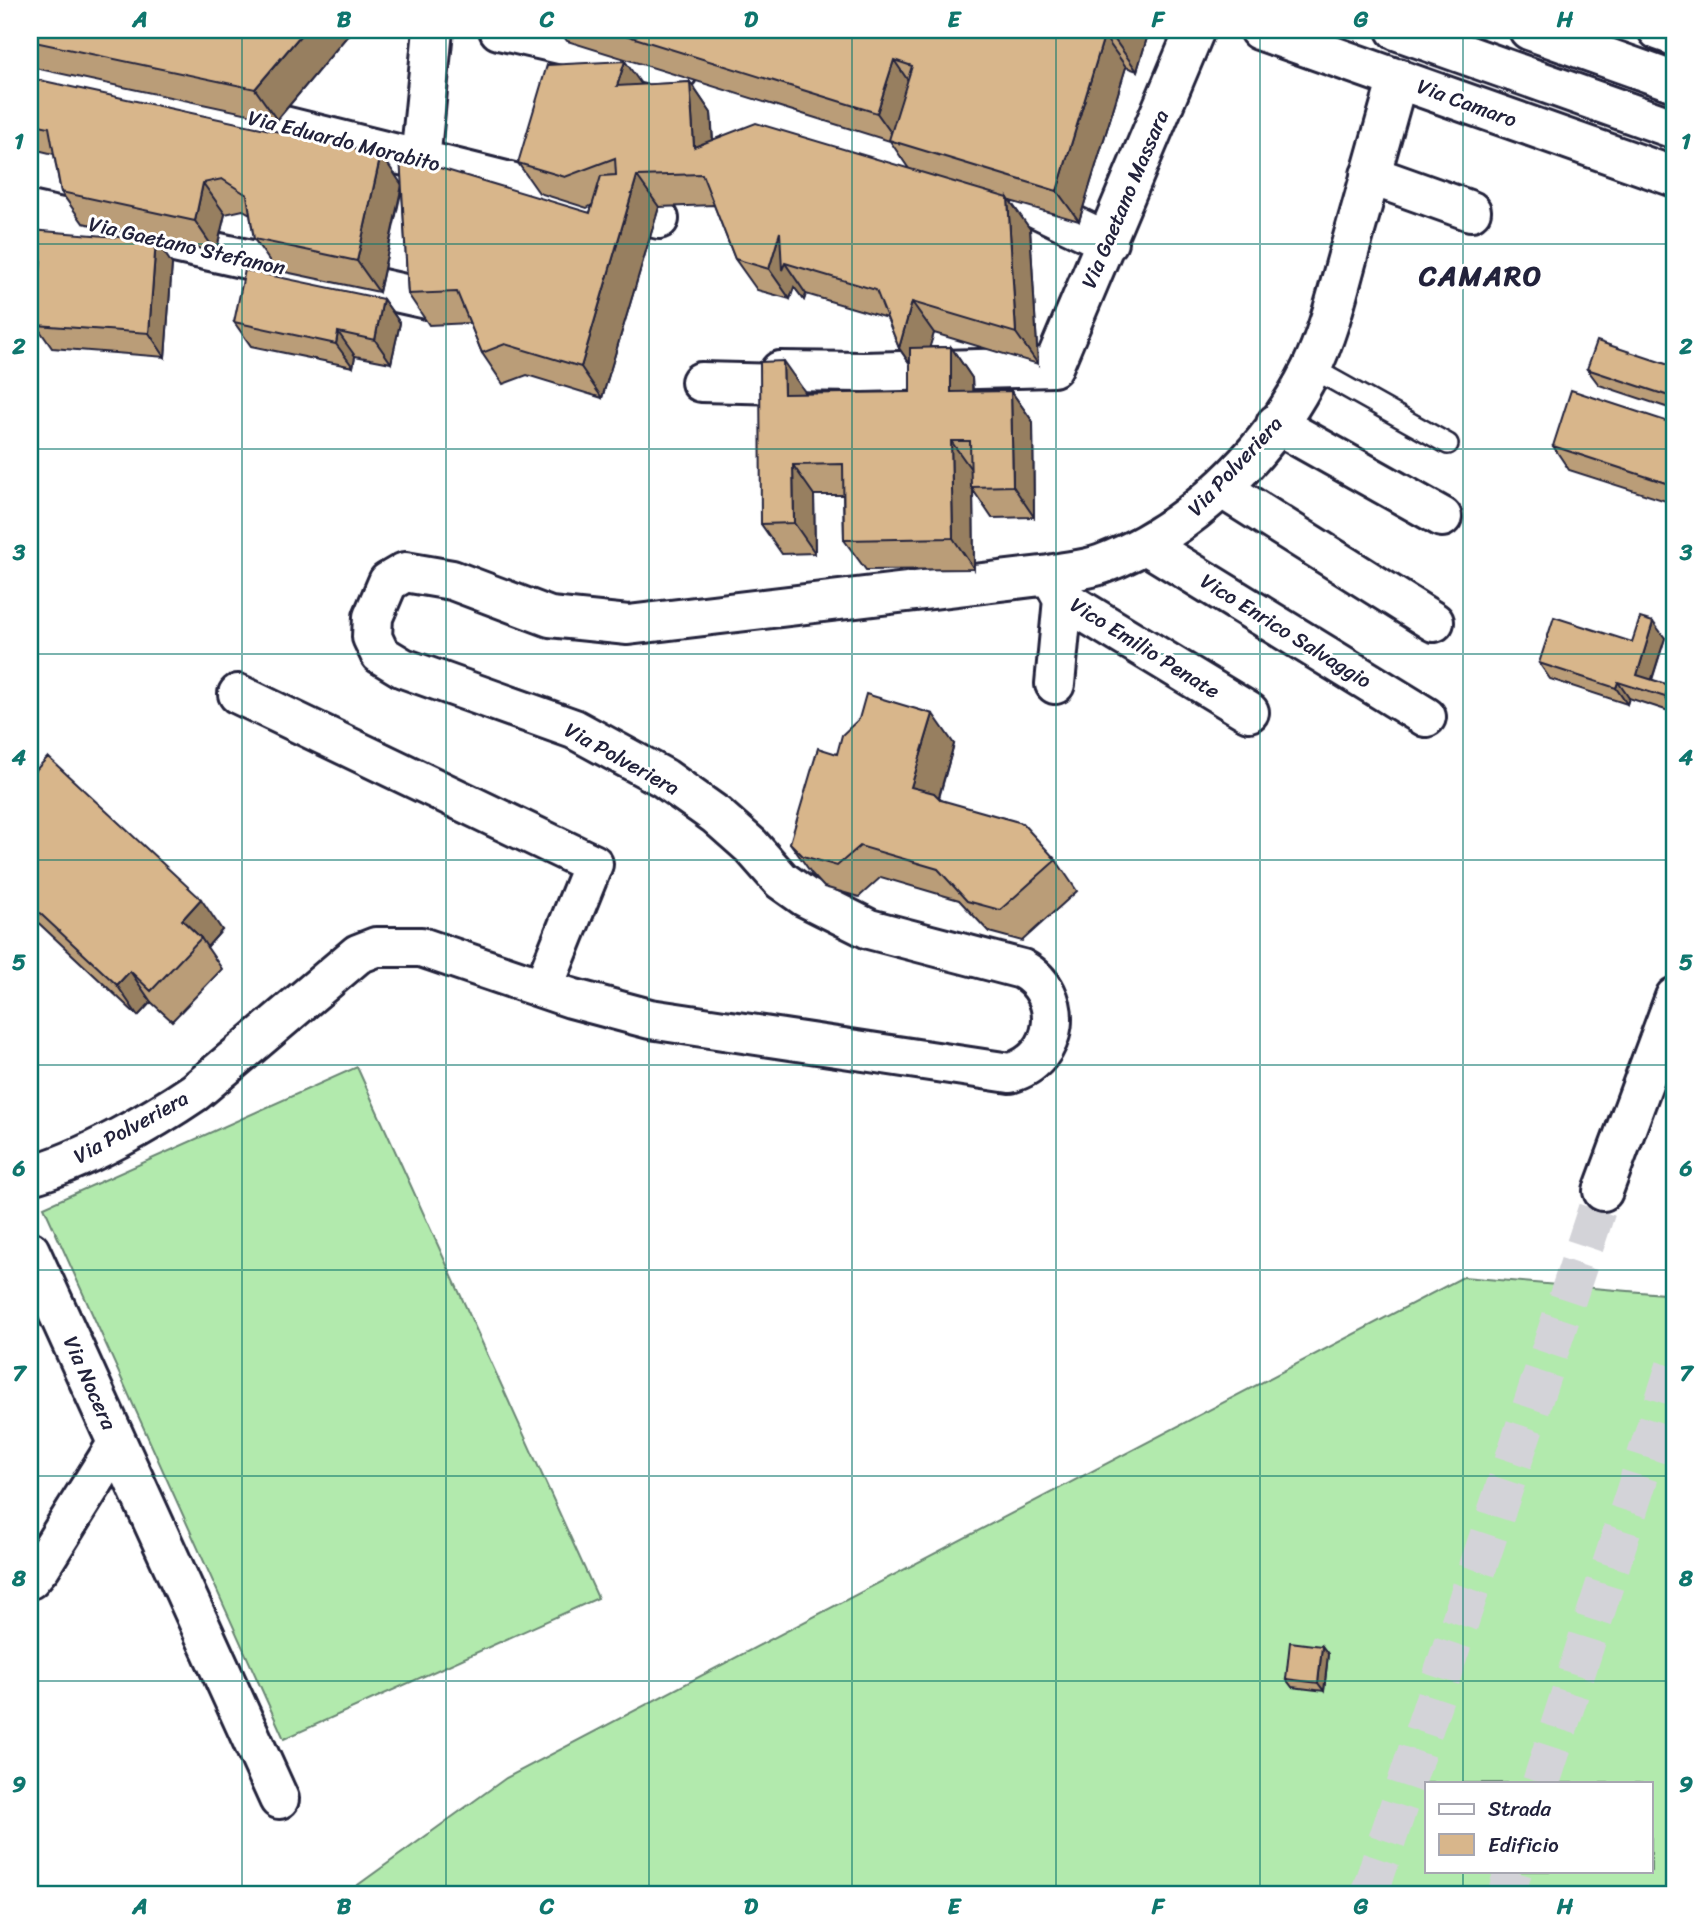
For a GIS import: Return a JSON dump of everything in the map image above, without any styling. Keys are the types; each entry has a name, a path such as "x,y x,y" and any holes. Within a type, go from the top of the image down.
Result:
{"main road":[{"path":"432,163 433,30"},
{"path":"499,30 712,79"},
{"name":"Via Gaetano Massara","path":"701,382 779,384 780,370 863,373 1053,367 1108,242 1195,30"},
{"name":"Via Camaro","path":"1259,30 1675,177"},
{"path":"1396,30 1675,129"},
{"path":"1529,30 1675,82"},
{"path":"1658,30 1675,36"},
{"name":"Via Eduardo Morabito","path":"30,63 659,219"},
{"name":"Via Polveriera","path":"30,1175 53,1169 169,1109 195,1092 358,954 376,947 403,945 443,952 543,988 650,1019 1010,1073 1021,1070 1044,1049 1052,1012 1049,993 1037,978 1022,969 900,940 869,929 805,897 781,880 751,846 716,815 664,778 574,729 403,668 380,654 372,637 373,617 388,582 405,572 452,580 550,617 628,625 1057,587 1146,545 1198,510 1221,488 1276,424 1312,368 1329,324 1398,78"},
{"name":"Via Gaetano Stefanon","path":"30,211 427,299 437,219 432,163"},
{"path":"965,174 1108,242"},
{"path":"1370,176 1471,211"},
{"path":"1276,424 1442,517"},
{"path":"1221,488 1434,622"},
{"name":"Vico Enrico Salvaggio","path":"1146,545 1426,718"},
{"path":"1055,684 1057,587"},
{"name":"Vico Emilio Penate","path":"1057,587 1249,712"},
{"path":"238,694 593,864 543,988"},
{"path":"1603,1191 1675,997"},
{"name":"Via Nocera","path":"30,1251 117,1444 41,1566 30,1579"},
{"path":"117,1444 279,1799"}],"lane":[{"path":"1312,368 1448,444"}],"green space":[{"path":"357,1067 598,1598 284,1739 44,1207"},
{"path":"1463,1277 1675,1295 1675,1895 344,1895 506,1778"}],"building":[{"path":"30,30 305,30 255,89 30,41"},
{"path":"609,30 1119,30 1115,40 1104,36 1057,191 889,140 912,66 894,60 877,113"},
{"path":"625,61 617,86 690,82 694,147 756,123 1008,198 1016,333 912,302 899,348 876,290 785,263 782,270 780,232 769,269 735,259 702,174 637,176 581,367 505,344 482,353 457,292 408,294 400,156 590,213 601,176 616,175 615,158 565,177 518,163 547,65"},
{"path":"30,78 381,154 357,261 254,239 247,195 222,179 203,183 195,221 61,192 49,127 30,123"},
{"path":"30,230 156,240 149,333 36,325 41,259 30,258"},
{"path":"245,270 383,299 375,340 338,332 336,344 234,322"},
{"path":"1597,341 1675,367 1675,398 1587,369"},
{"path":"951,347 951,392 1011,391 1013,486 971,487 970,441 951,441 953,538 844,540 843,464 793,465 794,523 761,524 760,362 783,361 784,394 910,392 910,348"},
{"path":"1571,390 1675,424 1675,486 1553,446"},
{"path":"1554,617 1632,642 1640,618 1653,622 1637,675 1669,685 1665,697 1618,682 1616,688 1539,663"},
{"path":"866,694 933,714 911,787 934,793 941,800 1022,823 1056,860 1000,910 967,901 938,869 860,846 837,866 803,856 790,843 818,748 837,754 842,735 859,719"},
{"path":"48,757 201,899 182,920 201,938 151,991 130,971 117,985 30,904 30,776"},
{"path":"1290,1642 1322,1646 1318,1683 1286,1679"}],"tunnel":[{"path":"1369,1895 1603,1191"},
{"path":"1541,1782 1675,1366"},
{"path":"1506,1895 1513,1872"}],"district":[{"name":"CAMARO","path":"1481,275"}]}
